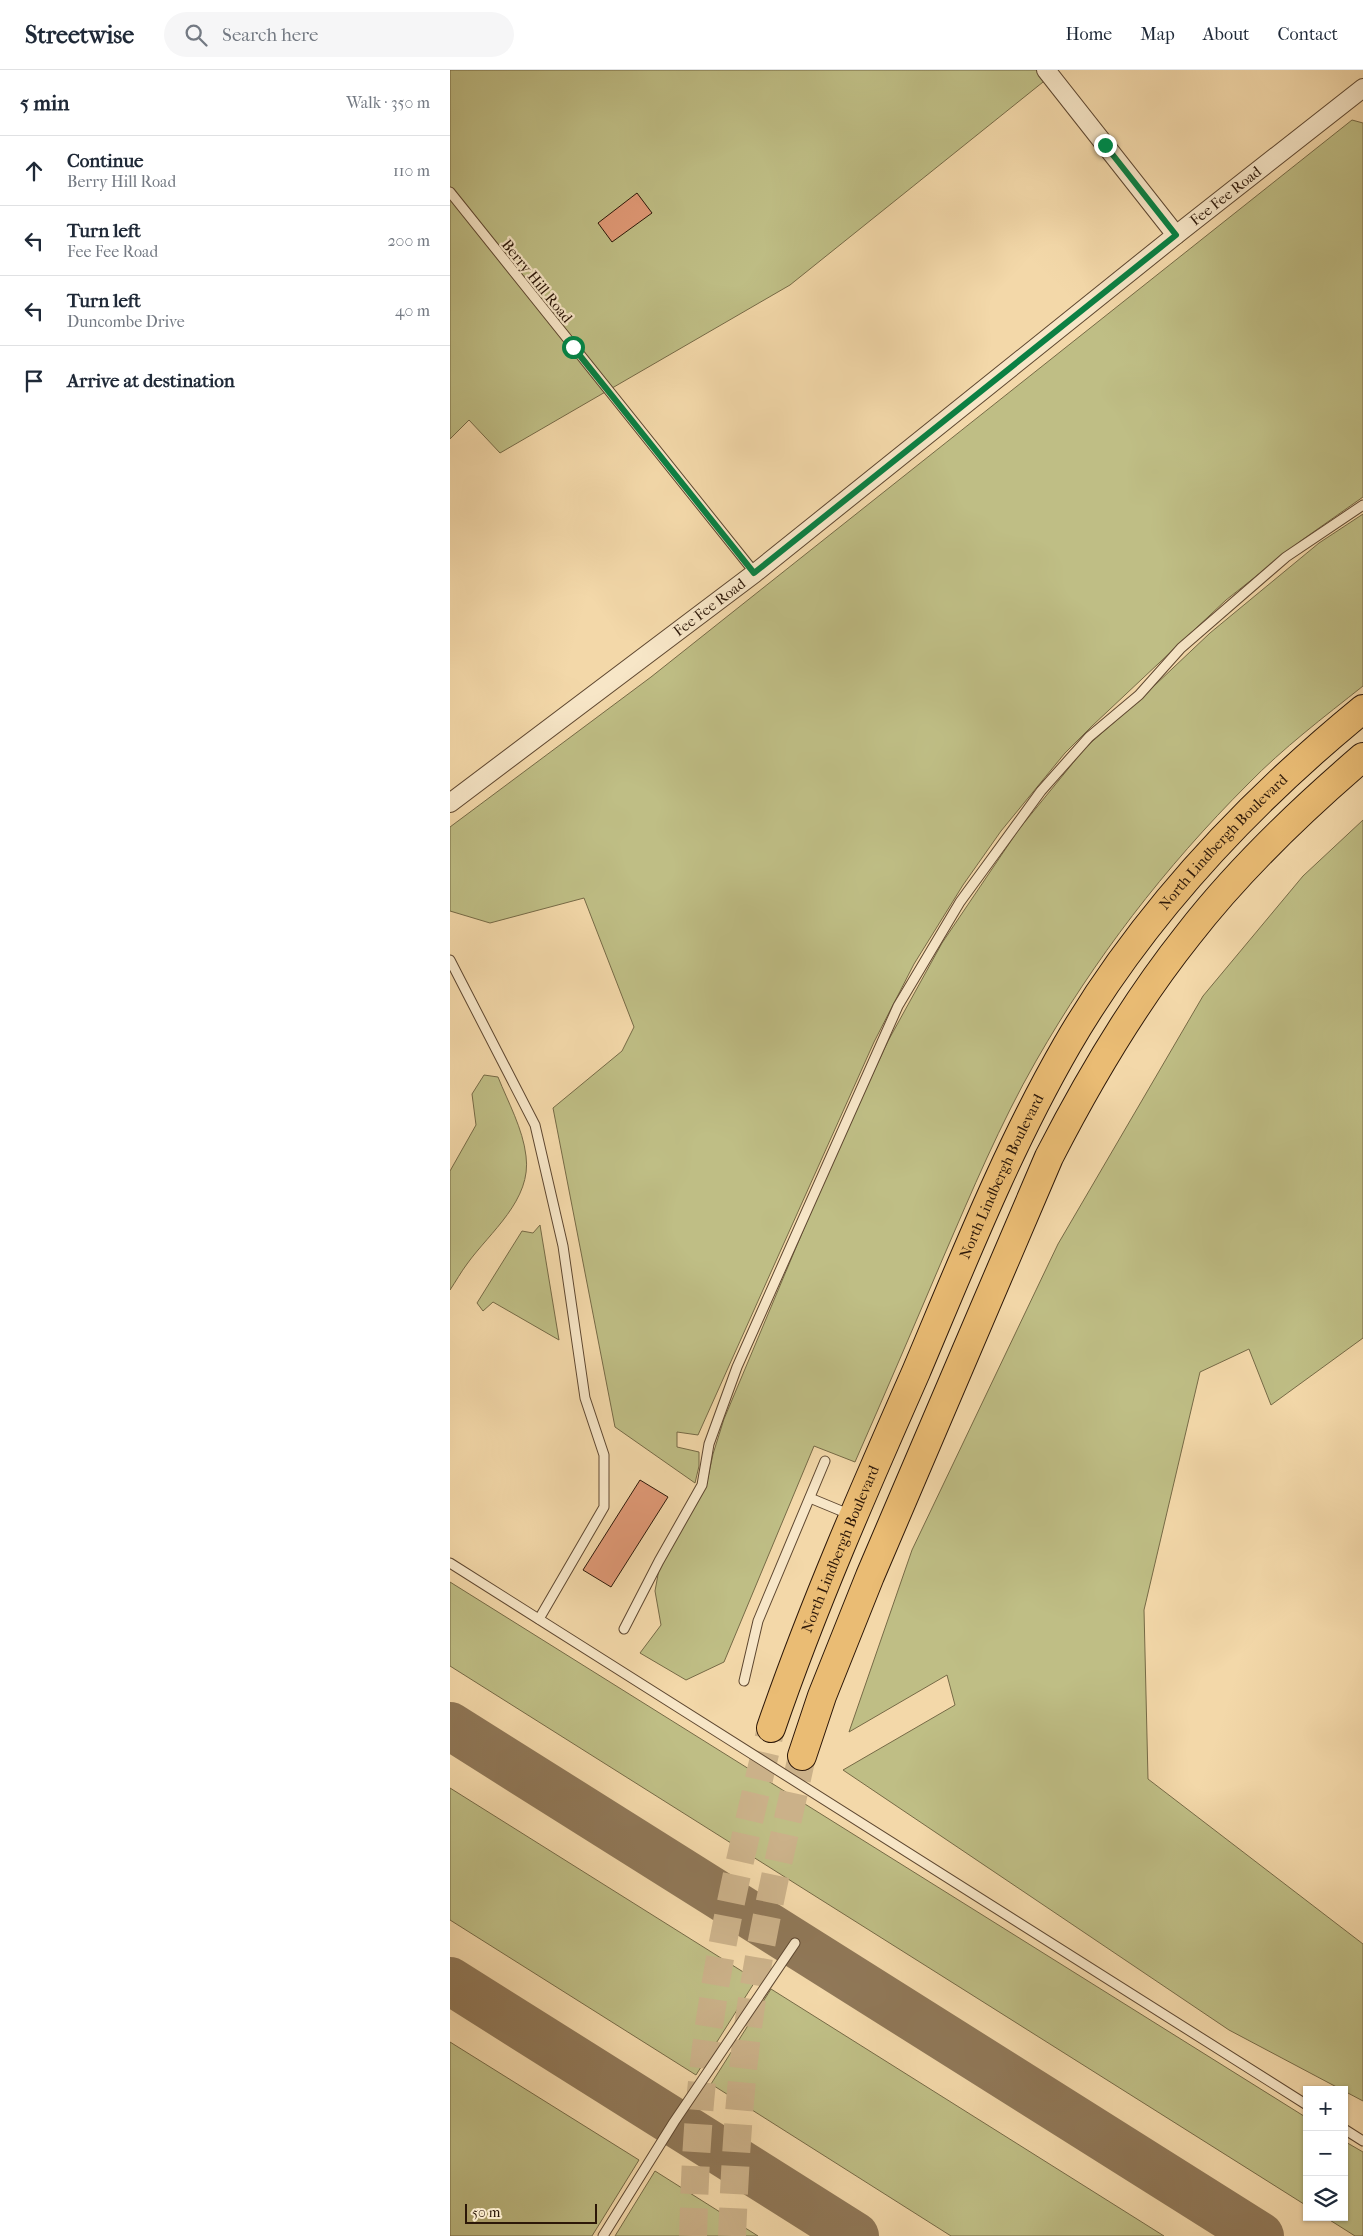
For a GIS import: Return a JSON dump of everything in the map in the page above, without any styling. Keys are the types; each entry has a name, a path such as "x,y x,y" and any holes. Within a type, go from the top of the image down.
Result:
{"highway":[{"name":"North Lindbergh Boulevard","path":"771,1728 799,1646 853,1516 1008,1158 1068,1043 1100,992 1139,936 1222,838 1314,748 1363,709"},
{"path":"802,1756 822,1696 870,1576 1050,1157 1079,1100 1113,1042 1188,935 1230,884 1275,837 1363,756"}],"street":[{"path":"1046,70 1176,235"},
{"name":"Fee Fee Road","path":"450,803 754,573 1176,235 1363,88"}],"lane":[{"name":"Berry Hill Road","path":"450,192 754,573"},
{"path":"624,1629 659,1561 702,1485 708,1444 737,1367 898,1006 960,902 1041,791 1089,737 1139,695 1181,648 1286,557 1363,505"},
{"path":"450,960 535,1125 563,1246 584,1398 604,1455 604,1506 539,1619"},
{"path":"744,1681 758,1621 825,1461"},
{"path":"810,1498 853,1516"},
{"path":"450,1563 1303,2102"},
{"path":"603,2236 674,2122 795,1943"},
{"path":"1347,2131 1363,2141"}],"shaded area":[{"path":"450,70 1058,70 790,285 500,453 469,420 450,439"},
{"path":"1352,120 1363,123 1363,497 1302,540 1226,600 1092,726 1065,753 1001,831 963,885 914,964 874,1042 698,1435 677,1432 677,1447 699,1452 699,1466 695,1483 615,1427 553,1108 622,1051 634,1027 584,898 490,923 450,911 450,827 651,677"},
{"path":"1363,514 1363,686 1275,758 1217,816 1133,915 1082,986 1036,1061 998,1133 855,1462 814,1446 724,1662 686,1680 640,1653 661,1625 655,1591 659,1569 679,1531 706,1487 713,1454 724,1419 834,1157 888,1041 942,943 1019,829 1086,747 1210,633 1319,543"},
{"path":"1363,820 1363,1338 1271,1405 1249,1349 1200,1372 1144,1610 1148,1779 1363,1944 1363,2101 1348,2093 1348,2086 1335,2086 1229,2030 843,1770 955,1705 947,1675 849,1732 912,1550 1058,1244 1203,996 1303,876"},
{"path":"484,1075 498,1077 515,1116 526,1156 526,1172 523,1187 516,1201 467,1264 450,1290 450,1171 476,1125 472,1094"},
{"path":"540,1225 559,1340 493,1302 483,1311 477,1303 522,1231 533,1233"},
{"path":"450,1582 1303,2115 1303,2203 450,1666"},
{"path":"450,1788 756,1980 696,2075 450,1920"},
{"path":"771,1989 1164,2236 951,2236 711,2084"},
{"path":"450,2042 639,2160 592,2236 450,2236"},
{"path":"1348,2143 1363,2152 1363,2236 1355,2236 1331,2221 1348,2221"},
{"path":"655,2171 758,2236 615,2236"}],"building":[{"path":"637,193 652,213 612,242 598,223"},
{"path":"640,1480 668,1497 611,1587 583,1570"}],"taxiway":[{"path":"450,1726 1260,2236"},
{"path":"450,1981 855,2236"}],"tunnel":[{"path":"693,2236 698,2124 711,2013 730,1905 771,1728"},
{"path":"732,2236 738,2128 749,2020 766,1920 802,1756"}],"route":[{"path":"573,347 754,573 1176,235 1105,145"}]}
